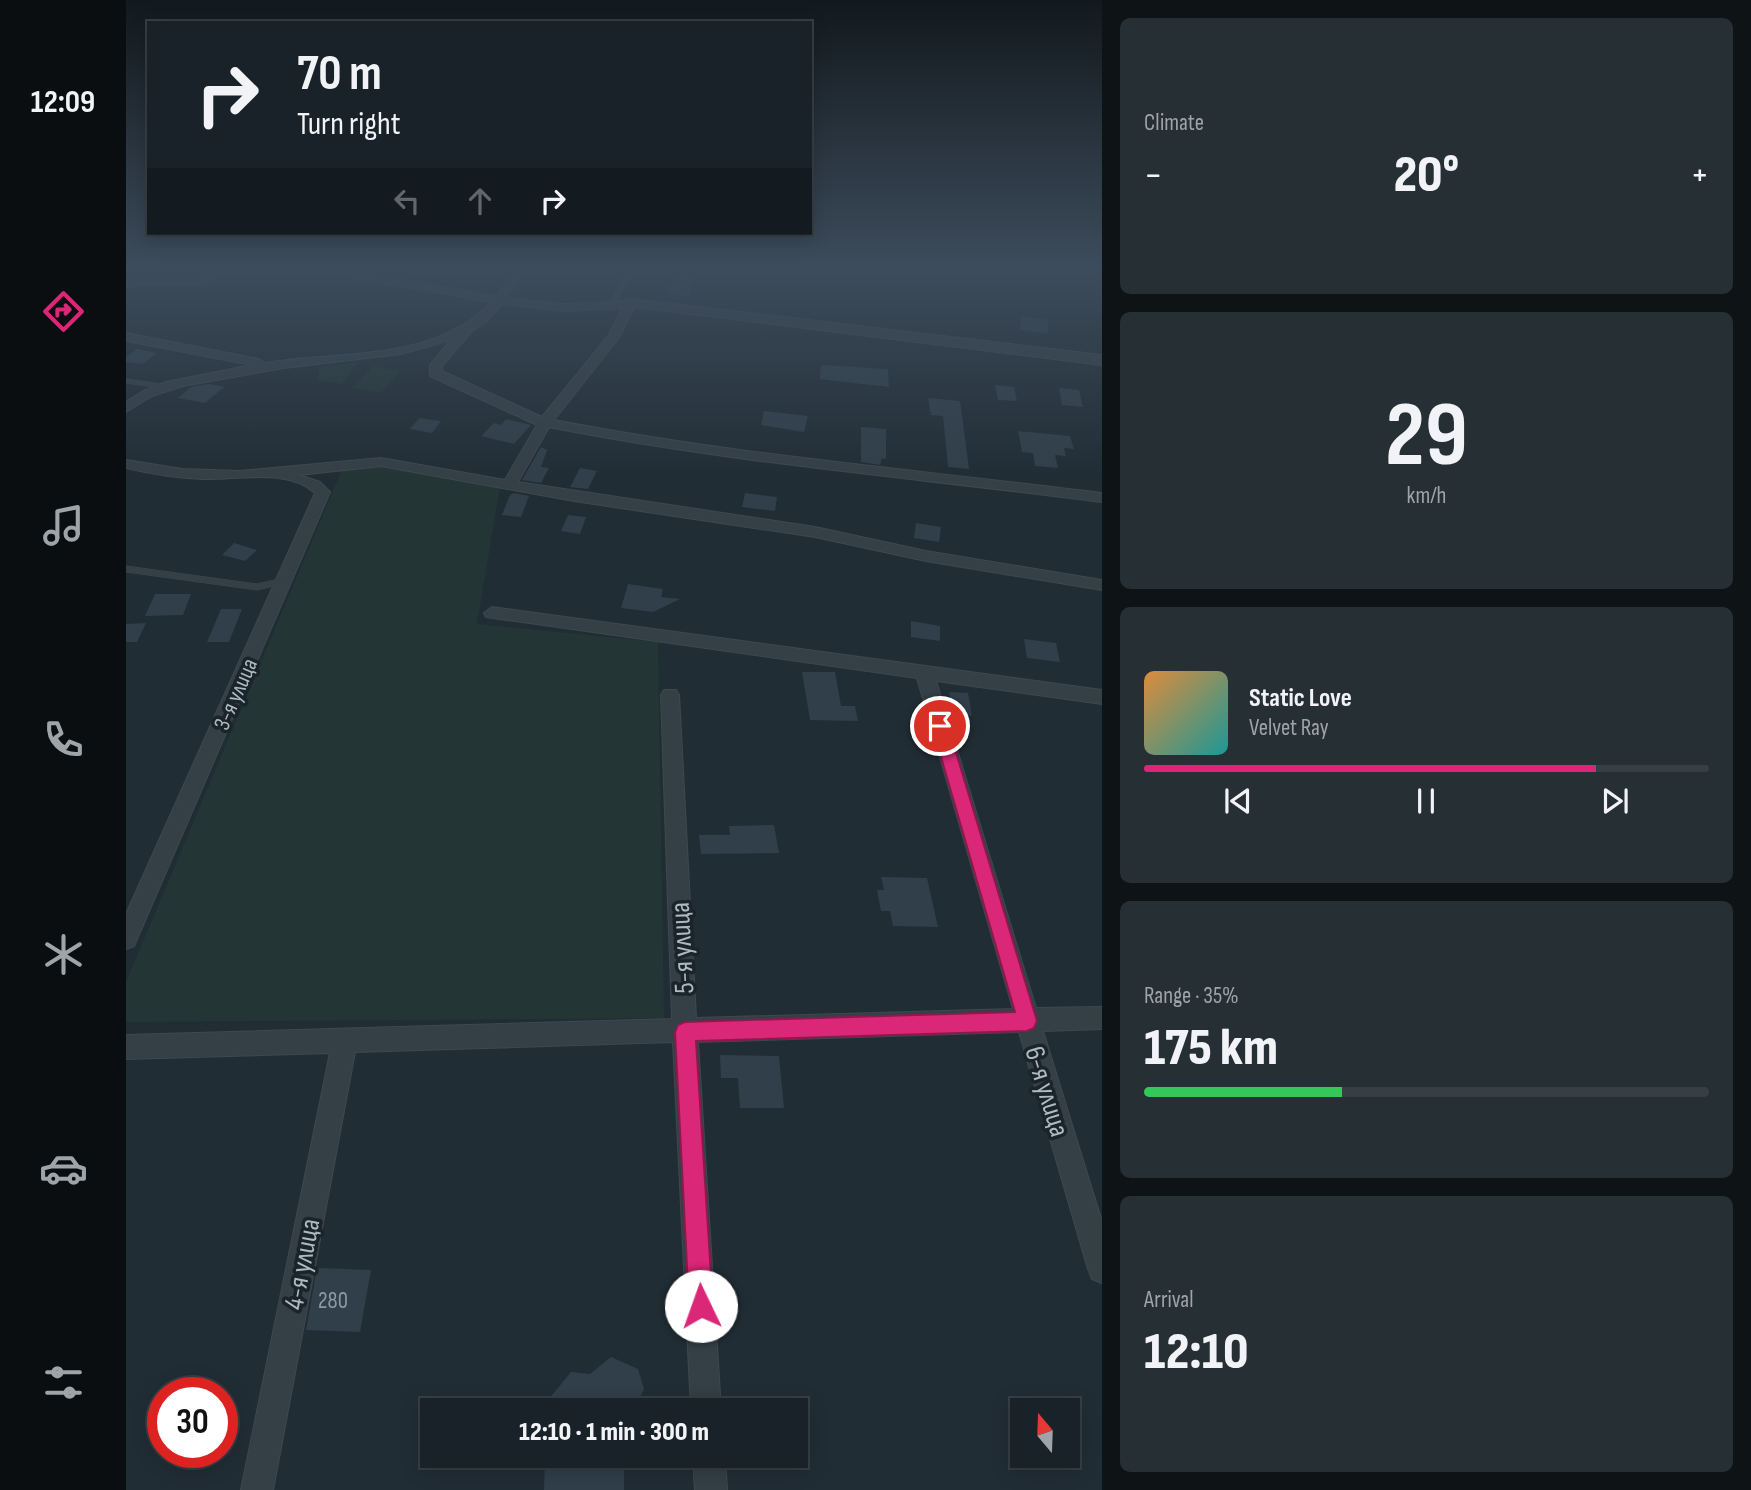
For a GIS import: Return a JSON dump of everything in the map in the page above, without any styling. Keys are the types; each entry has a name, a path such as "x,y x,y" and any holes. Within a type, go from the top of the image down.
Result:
{"street":[{"path":"138,340 254,363 285,364"},
{"path":"126,408 149,391 161,386 285,364 382,353 432,340"},
{"path":"459,340 436,365 435,373 545,422 600,433 772,458 1102,498"},
{"path":"509,485 545,422 611,340"},
{"path":"942,340 1102,360"},
{"path":"126,464 197,474 281,473 380,462 816,533 926,556 1102,585"},
{"name":"3-я улица","path":"126,939 323,492 315,485 281,473"},
{"path":"492,613 1102,697"},
{"name":"6-я улица","path":"924,673 1102,1269"},
{"name":"5-я улица","path":"670,695 705,1398"},
{"path":"126,1047 1102,1018"},
{"name":"4-я улица","path":"257,1490 345,1039"},
{"path":"710,1468 711,1490"}],"lane":[{"path":"126,381 161,386"},
{"path":"126,569 257,587 285,581"}],"green space":[{"path":"357,362 342,384 319,380 318,367"},
{"path":"373,366 400,371 381,393 353,388"},
{"path":"344,465 391,467 500,487 477,624 658,642 664,1018 126,1022 126,982"}],"building":[{"path":"137,349 157,353 143,364 126,362 126,357"},
{"path":"821,365 888,369 889,387 820,379"},
{"path":"209,384 224,387 205,403 178,398 191,387"},
{"path":"995,385 1014,387 1017,401 998,400"},
{"path":"1059,388 1079,390 1083,407 1062,405"},
{"path":"928,398 960,401 969,469 948,467 943,416 931,415"},
{"path":"764,411 808,416 804,432 761,425"},
{"path":"419,418 441,421 432,433 410,429"},
{"path":"506,419 531,425 514,444 481,436 494,423 501,425"},
{"path":"861,427 886,429 886,459 882,458 880,465 861,462"},
{"path":"1018,431 1070,436 1074,449 1064,448 1066,456 1055,455 1058,468 1035,466 1033,453 1022,452"},
{"path":"541,447 547,450 541,467 549,468 541,483 522,480"},
{"path":"580,468 597,471 588,489 570,487"},
{"path":"514,493 529,496 521,517 502,515 510,495"},
{"path":"745,493 777,497 775,511 742,507"},
{"path":"568,515 586,517 580,534 561,531"},
{"path":"916,523 941,527 939,542 914,538"},
{"path":"234,543 257,550 245,561 222,555"},
{"path":"628,584 663,589 661,597 680,599 653,612 621,608"},
{"path":"155,594 191,594 183,615 145,616"},
{"path":"221,609 242,609 229,642 207,642"},
{"path":"911,621 940,626 940,641 911,637"},
{"path":"146,623 137,642 126,642 126,624"},
{"path":"1024,639 1056,643 1060,662 1027,658"},
{"path":"802,672 835,672 841,706 855,706 858,721 810,720"},
{"path":"949,692 968,693 972,716 953,715"},
{"path":"774,825 779,853 701,854 699,835 730,835 729,826"},
{"path":"881,877 927,878 938,927 893,926 890,911 881,911 877,890 884,890"},
{"path":"720,1055 779,1056 784,1108 740,1108 738,1078 721,1078"},
{"path":"317,1268 371,1270 360,1332 306,1330"},
{"path":"611,1357 638,1369 644,1389 640,1398 550,1398 571,1372 590,1374"},
{"path":"545,1468 624,1468 624,1490 544,1490"}],"route":[{"path":"701,1306 685,1032 1027,1021 940,726"}]}
